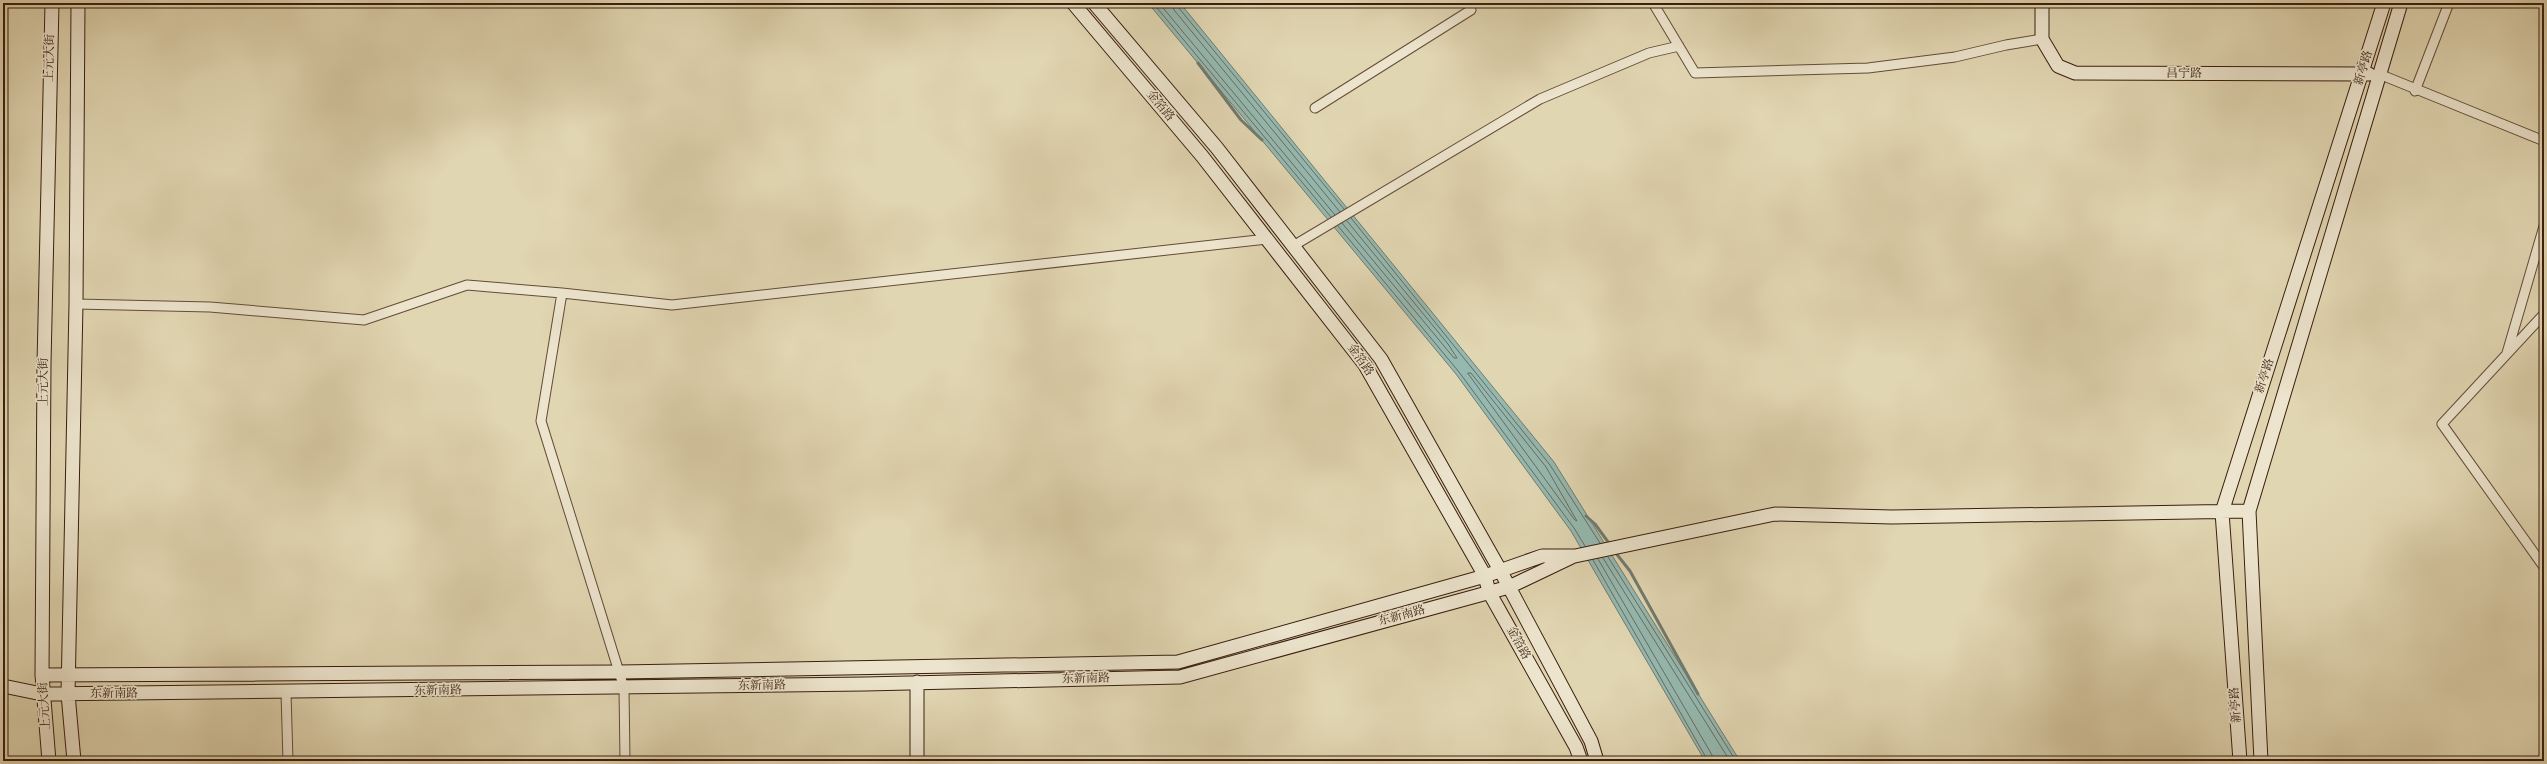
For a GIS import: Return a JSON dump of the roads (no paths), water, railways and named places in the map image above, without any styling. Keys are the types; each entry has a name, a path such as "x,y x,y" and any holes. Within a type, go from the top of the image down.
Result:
{"main road":[{"name":"上元大街","path":"49,761 42,694 42,675 44,357 52,3"},
{"name":"上元大街","path":"74,761 68,694 68,675 76,304 78,3"},
{"name":"金箔路","path":"1073,3 1202,156 1366,365 1485,576 1489,592 1576,747 1581,761"},
{"name":"金箔路","path":"1094,3 1217,148 1380,358 1500,570 1591,741 1598,761"},
{"path":"2042,3 2042,39"},
{"name":"新亭路","path":"2240,761 2222,512 2384,3"},
{"name":"新亭路","path":"2261,761 2249,511 2378,74 2401,3"},
{"name":"昌宁路","path":"2042,39 2058,66 2075,73 2378,74"},
{"path":"1575,556 1775,514 1892,517 2249,511"},
{"name":"东新南路","path":"42,675 620,672 1178,662 1485,576 1542,556 1575,556"},
{"name":"东新南路","path":"3,686 42,694 286,693 1180,677 1509,587 1575,556"},
{"path":"917,682 917,761"}],"street":[{"path":"1653,3 1695,73 1868,68 1955,57 2006,45 2042,39"},
{"path":"2415,91 2449,3"},
{"path":"1315,108 1472,10"},
{"path":"1293,246 1540,99 1649,53 1679,46"},
{"path":"2378,74 2415,91 2544,141"},
{"path":"2507,354 2544,226"},
{"path":"76,304 210,307 364,320 467,285 562,293 672,306 1267,239"},
{"path":"562,293 542,421 624,688 625,761"},
{"path":"2544,314 2442,424 2544,567"},
{"path":"286,693 288,761"}],"water":[{"path":"1148,3 1180,3 1554,462 1740,761 1705,761 1571,531 1456,374"}],"waterway":[{"path":"1198,63 1241,120 1262,140"},
{"path":"1586,516 1595,524 1611,546"},
{"path":"1615,552 1630,571 1698,694"}]}
